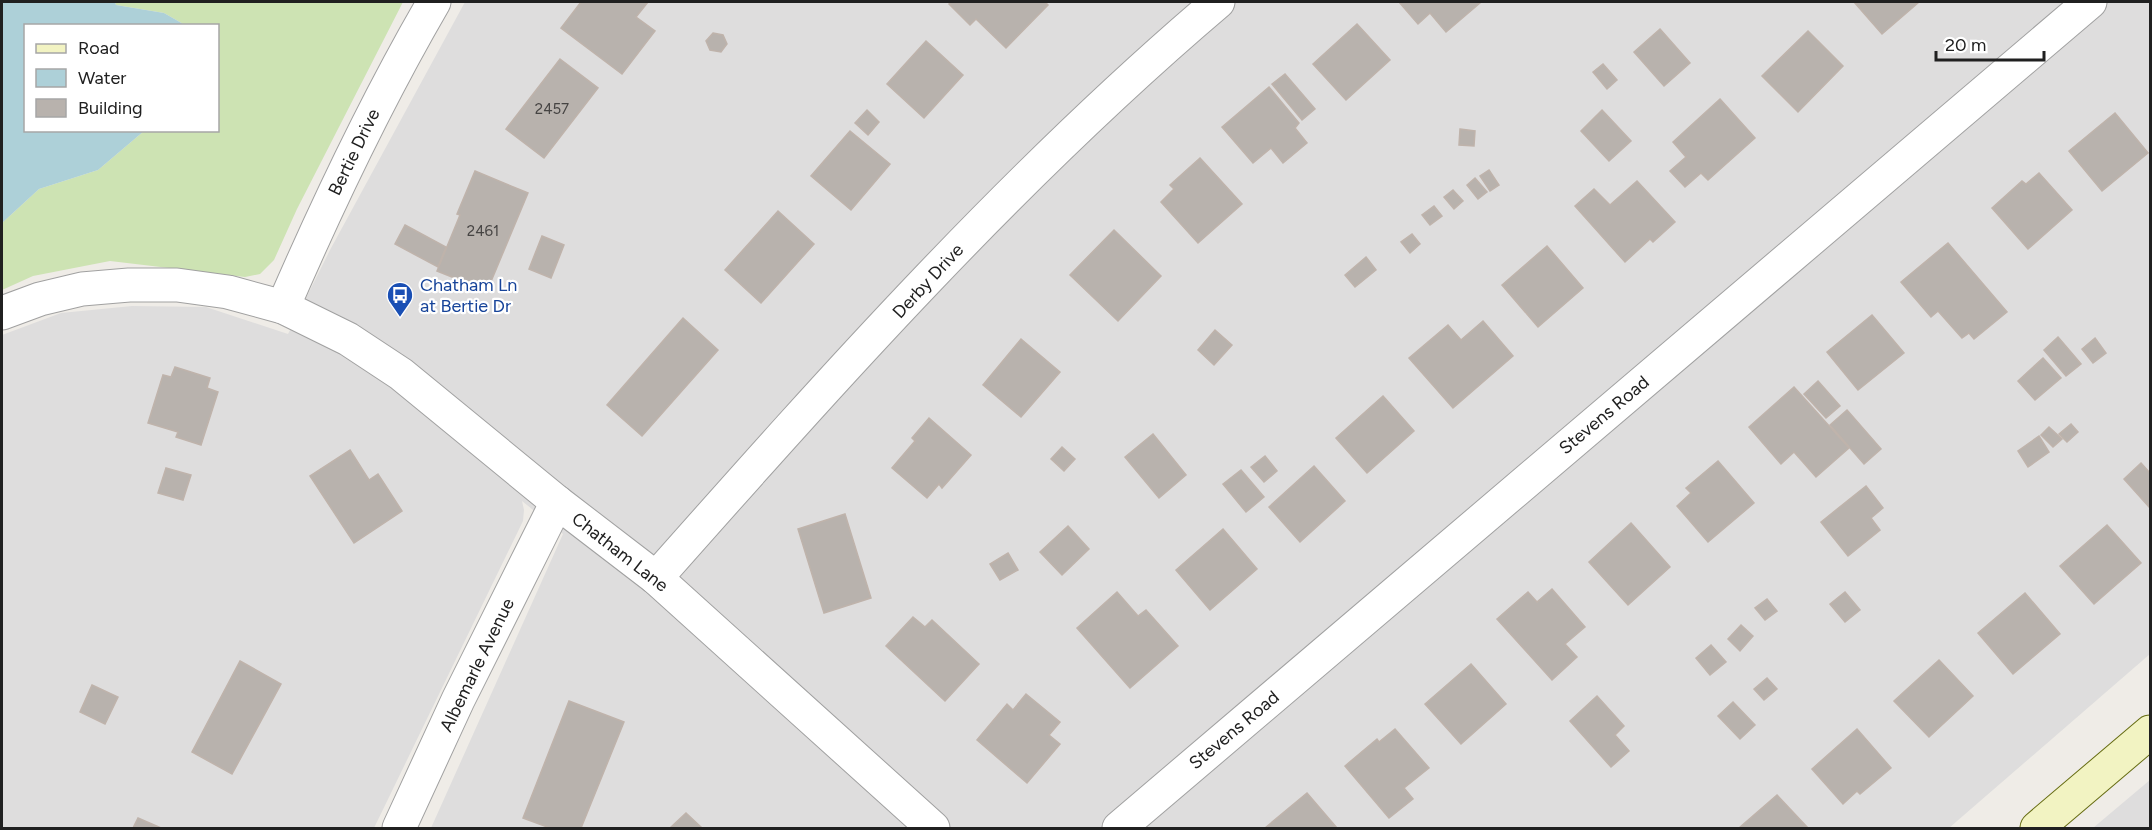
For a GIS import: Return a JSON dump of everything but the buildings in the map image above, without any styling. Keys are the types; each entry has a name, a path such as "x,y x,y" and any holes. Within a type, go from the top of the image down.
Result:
{"street":[{"name":"Bertie Drive","path":"283,307 335,192 398,64 434,2"},
{"name":"Derby Drive","path":"656,578 798,418 961,245 1072,132 1151,58 1218,2"},
{"name":"Stevens Road","path":"1119,828 2090,2"},
{"name":"Chatham Lane","path":"2,313 40,299 82,289 129,285 177,285 228,292 283,307 348,339 401,374 557,502 656,578 933,828"},
{"name":"Albemarle Avenue","path":"399,828 458,700 557,502"},
{"path":"2037,828 2151,732"}],"shaded area":[{"path":"465,2 2150,2 2150,654 1949,828 431,828 563,534 522,501 523,521 374,828 2,828 2,335 61,313 132,306 206,307 288,334 330,250"},
{"path":"2150,780 2150,828 2093,828"}],"green space":[{"path":"115,2 403,2 297,209 274,260 260,274 245,277 110,261 33,276 2,290 2,223 39,189 98,170 143,132 219,132 219,24 183,24 164,13 116,5"}],"water":[{"path":"2,2 115,2 116,5 164,13 183,24 24,24 24,132 143,132 98,170 39,189 2,223"}],"place":[{"name":"Chatham Ln at Bertie Dr","path":"400,318"}]}
